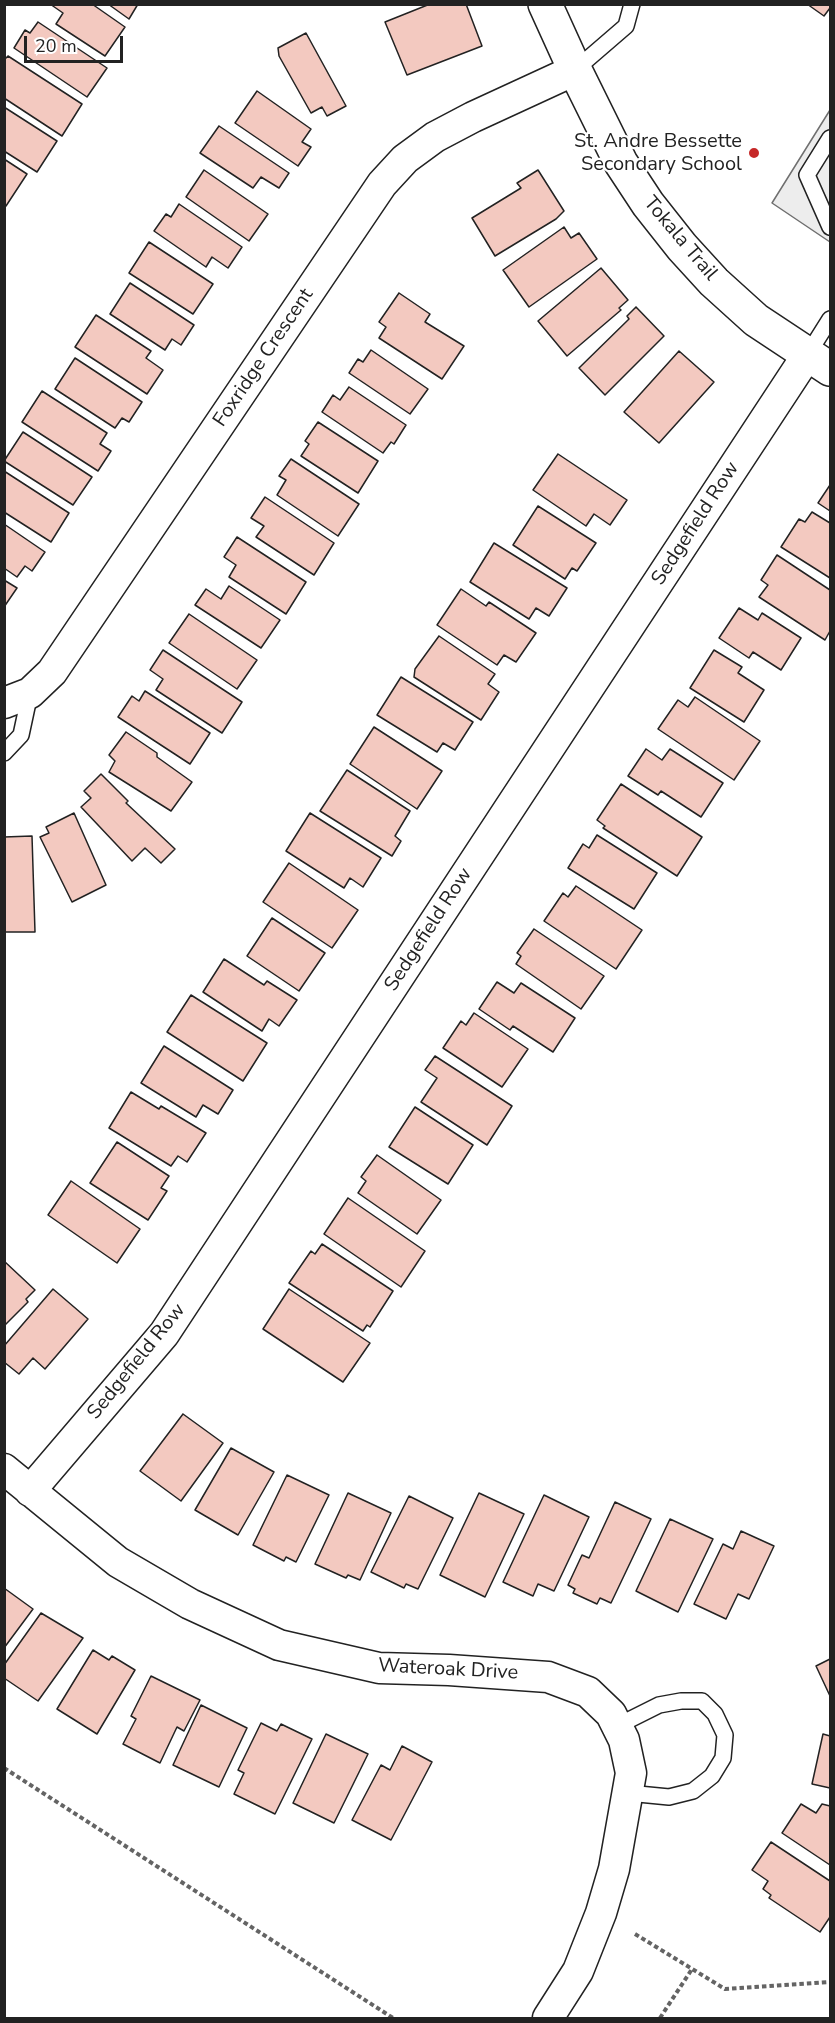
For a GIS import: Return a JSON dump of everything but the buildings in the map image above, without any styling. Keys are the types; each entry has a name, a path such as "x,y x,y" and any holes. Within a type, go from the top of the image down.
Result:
{"street":[{"name":"Tokala Trail","path":"545,4 621,163 648,204 682,247 714,282 756,320 819,362"},
{"name":"Foxridge Crescent","path":"17,698 52,672 382,184 405,159 435,137 472,117 575,70"},
{"name":"Sedgefield Row","path":"30,1491 164,1334 819,362"},
{"name":"Wateroak Drive","path":"4,1469 118,1562 190,1604 279,1645 379,1668 548,1677 588,1692 611,1714 624,1740 631,1773 614,1869 601,1913 578,1971 548,2019"}],"lane":[{"path":"575,70 627,26 632,4"},
{"path":"831,138 807,175 831,227"},
{"path":"819,362 831,319"},
{"path":"4,753 21,735 17,698"},
{"path":"617,1726 660,1705 681,1701 702,1701 715,1714 725,1735 723,1758 712,1776 693,1791 669,1797 628,1793"}],"path":[{"path":"4,1768 393,2019"},
{"path":"635,1934 725,1989 831,1982"},
{"path":"660,2019 692,1969"}],"shaded area":[{"path":"830,110 830,242 772,203"}],"place":[{"name":"St. Andre Bessette Secondary School","path":"754,153"}]}
